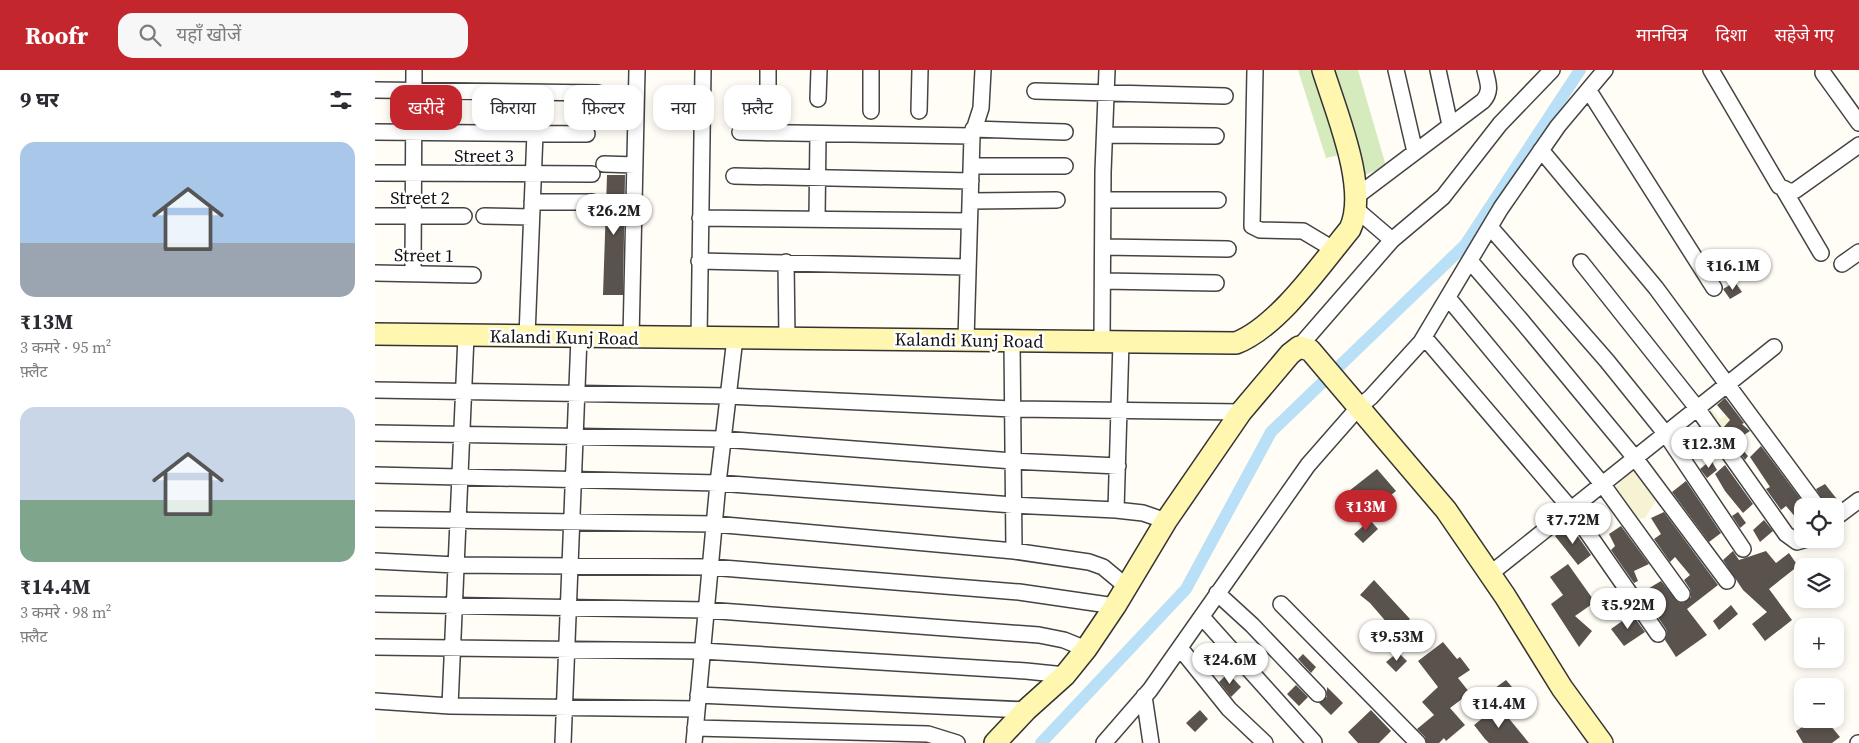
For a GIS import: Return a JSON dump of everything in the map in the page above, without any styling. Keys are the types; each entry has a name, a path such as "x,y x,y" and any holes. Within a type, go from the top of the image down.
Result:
{"street":[{"path":"414,70 414,85"},
{"path":"631,338 637,70"},
{"path":"699,338 703,70"},
{"path":"768,70 768,133"},
{"path":"818,99 819,70"},
{"path":"871,70 871,111"},
{"path":"919,111 920,70"},
{"path":"966,340 973,133 981,108 983,70"},
{"path":"1107,70 1103,281 1120,410 1116,510"},
{"path":"1255,70 1252,226 1260,230 1303,231 1333,249"},
{"path":"1323,70 1354,173 1357,203 1391,240"},
{"path":"1396,70 1415,152"},
{"path":"1439,70 1450,125"},
{"path":"1357,203 1415,152 1488,96 1490,88 1485,70"},
{"path":"995,743 1026,710 1065,675 1086,649 1127,587 1166,521 1241,412 1391,240 1443,197 1499,124 1551,70"},
{"path":"1104,743 1144,696 1202,617 1352,401 1391,376 1425,338 1490,227 1541,150 1605,70"},
{"path":"1711,70 1821,253"},
{"path":"1823,73 1859,123"},
{"path":"375,90 390,90"},
{"path":"462,91 564,92"},
{"path":"1035,91 1225,96"},
{"path":"1589,91 1714,288"},
{"path":"375,132 587,134"},
{"path":"413,274 414,132"},
{"path":"740,132 818,134 1065,132"},
{"path":"527,336 535,133"},
{"path":"817,219 818,134"},
{"path":"1105,135 1216,136"},
{"path":"1784,190 1796,190 1859,145"},
{"path":"1541,150 1656,288 1811,498"},
{"path":"604,164 635,165"},
{"path":"734,176 818,178 971,174 1065,166"},
{"name":"Street 3","path":"375,173 592,174"},
{"path":"970,201 1057,200"},
{"path":"1104,200 1218,200"},
{"path":"532,202 591,202"},
{"name":"Kalandi Kunj Road","path":"375,334 1228,344 1245,339 1256,333 1291,300 1350,228 1357,203"},
{"name":"Street 2","path":"375,216 464,216"},
{"path":"484,216 531,217"},
{"path":"701,218 969,222"},
{"path":"1490,227 1607,361 1665,434 1743,549"},
{"path":"1103,246 1228,249"},
{"path":"1842,264 1859,252"},
{"path":"1470,261 1635,458 1727,582"},
{"path":"699,262 786,262 968,267"},
{"path":"786,262 787,339"},
{"path":"1581,262 1697,408 1786,534 1794,540"},
{"name":"Street 1","path":"375,273 473,274"},
{"path":"1103,281 1216,283"},
{"path":"1449,298 1603,485 1682,594"},
{"path":"450,706 466,336"},
{"path":"563,743 579,337"},
{"path":"735,338 722,439 695,736 928,734 957,743"},
{"path":"1425,338 1571,509 1658,634"},
{"path":"1011,341 1014,551"},
{"path":"1299,347 1309,350 1321,363 1446,510 1490,574 1562,688 1602,743"},
{"path":"1490,574 1774,347"},
{"path":"375,390 464,390 728,396 1012,409 1241,412"},
{"path":"375,433 462,433 722,439 1013,461 1118,466"},
{"path":"375,475 574,478 718,483 1013,505 1116,510 1143,514 1166,521"},
{"path":"1844,511 1859,500"},
{"path":"375,519 714,524 1014,551 1096,563 1110,571 1127,587"},
{"path":"375,561 456,565 710,567 1019,592 1115,606"},
{"path":"1217,593 1252,624 1318,694"},
{"path":"375,604 706,610 1039,635 1064,640 1086,649"},
{"path":"1281,604 1418,743"},
{"path":"1202,617 1314,742"},
{"path":"375,647 703,651 1065,675"},
{"path":"1179,648 1229,709 1265,743"},
{"path":"1144,696 1151,743"},
{"path":"375,701 450,706 564,707 698,702 1026,710"}],"shaded area":[{"path":"1709,406 1720,419 1733,410 1741,415 1729,425 1723,424 1715,431 1702,412"},
{"path":"1681,431 1696,451 1708,441 1712,445 1688,464 1671,438"},
{"path":"1633,468 1657,499 1645,518 1640,519 1619,500 1615,488"}],"green space":[{"path":"1298,70 1319,70 1344,154 1326,158"},
{"path":"1331,70 1358,70 1386,166 1365,175"}],"building":[{"path":"607,175 625,175 623,295 603,295"},
{"path":"1735,282 1742,292 1730,299 1723,289"},
{"path":"1725,398 1744,423 1742,424 1750,431 1735,441 1748,456 1745,460 1723,428 1730,420 1717,405"},
{"path":"1761,446 1800,498 1794,498 1794,515 1786,506 1781,510 1766,489 1770,487 1750,457"},
{"path":"1711,460 1717,470 1707,478 1700,469"},
{"path":"1725,465 1753,504 1743,513 1725,491 1715,474"},
{"path":"1377,469 1396,491 1368,514 1349,491"},
{"path":"1686,481 1721,533 1709,542 1672,492"},
{"path":"1825,484 1836,498 1821,498 1816,489"},
{"path":"1664,512 1718,585 1687,609 1707,635 1676,657 1665,640 1666,629 1641,593 1661,581 1678,602 1683,603 1691,597 1690,589 1684,580 1690,575 1675,557 1670,562 1654,539 1661,534 1651,518"},
{"path":"1738,512 1746,523 1740,528 1732,516"},
{"path":"1370,520 1378,529 1363,543 1354,534"},
{"path":"1764,520 1773,531 1760,542 1753,530"},
{"path":"1570,525 1591,555 1578,565 1555,536"},
{"path":"1621,526 1649,564 1634,571 1638,581 1634,583 1611,550 1615,546 1609,534"},
{"path":"1733,551 1739,560 1766,551 1776,563 1789,553 1794,560 1794,569 1769,589 1792,620 1765,641 1752,624 1767,612 1743,590 1723,560"},
{"path":"1568,564 1595,602 1575,616 1592,631 1579,647 1551,604 1563,595 1550,577"},
{"path":"1374,580 1410,619 1395,632 1370,603 1360,595"},
{"path":"1731,605 1738,614 1719,630 1713,621"},
{"path":"1632,614 1645,632 1624,646 1611,629"},
{"path":"1443,642 1457,659 1460,657 1470,670 1458,678 1470,693 1450,708 1465,725 1446,741 1444,738 1439,743 1427,743 1425,737 1417,729 1434,715 1422,702 1438,687 1418,661"},
{"path":"1398,652 1407,661 1396,672 1386,662"},
{"path":"1303,654 1316,667 1311,673 1298,659"},
{"path":"1228,673 1241,687 1231,697 1219,682"},
{"path":"1506,680 1512,687 1496,699 1491,691"},
{"path":"1296,685 1308,697 1299,706 1287,694"},
{"path":"1327,687 1343,703 1331,715 1319,703 1327,697"},
{"path":"1498,706 1529,743 1489,743 1485,739 1474,725"},
{"path":"1200,710 1208,719 1195,732 1186,723"},
{"path":"1371,710 1391,731 1379,743 1358,743 1348,732"},
{"path":"1800,728 1832,728 1840,737 1832,743 1803,743 1796,731"}],"waterway":[{"path":"1041,743 1186,589 1271,432 1465,245 1580,70"}]}
